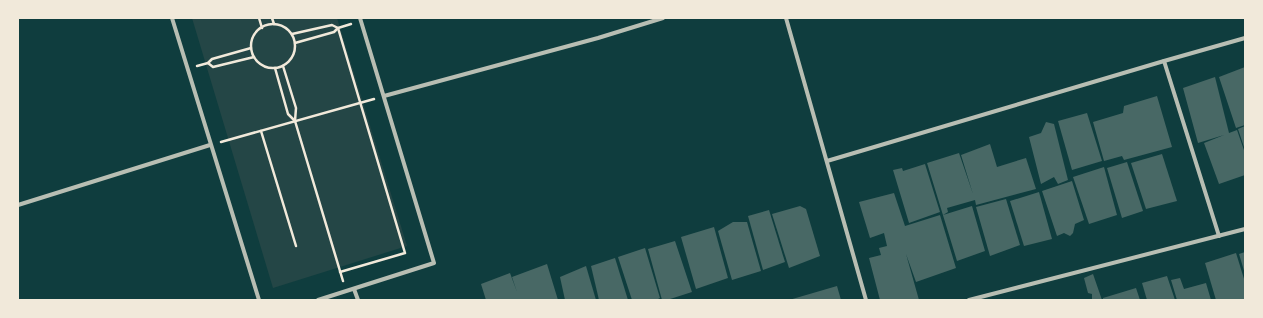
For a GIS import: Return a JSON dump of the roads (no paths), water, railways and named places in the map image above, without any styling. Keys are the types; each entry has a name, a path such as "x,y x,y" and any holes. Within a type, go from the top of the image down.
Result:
{"street":[{"path":"172,18 210,145 260,300"},
{"path":"318,300 434,263 360,18"},
{"path":"384,96 598,38 663,18"},
{"path":"786,18 866,300"},
{"path":"827,161 1245,38"},
{"path":"1164,61 1219,236"},
{"path":"18,205 210,145"},
{"path":"969,300 1245,228"},
{"path":"354,289 358,300"}]}
